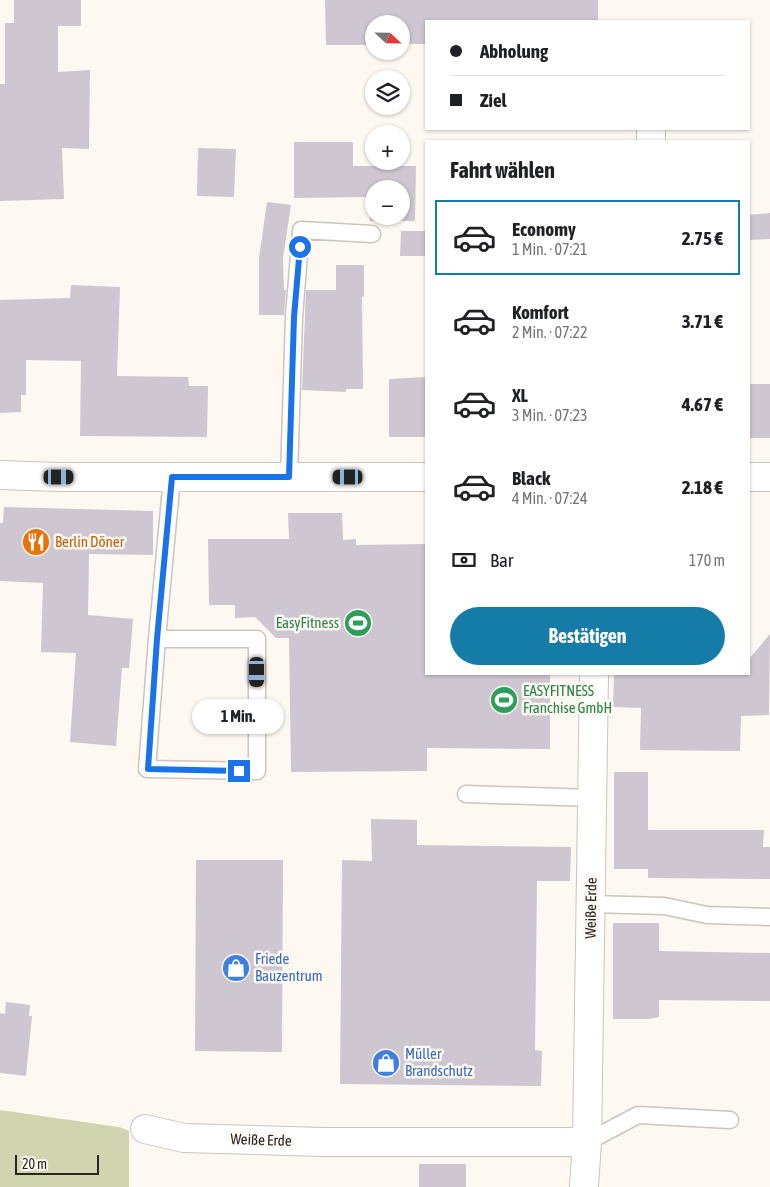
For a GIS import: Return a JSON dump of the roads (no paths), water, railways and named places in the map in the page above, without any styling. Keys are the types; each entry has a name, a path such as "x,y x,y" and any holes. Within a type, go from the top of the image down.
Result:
{"street":[{"path":"0,475 425,477"},
{"path":"750,477 770,477"},
{"name":"Weiße Erde","path":"584,1187 587,1142 594,675"},
{"name":"Weiße Erde","path":"145,1129 194,1138 322,1142 587,1142"}],"lane":[{"path":"289,477 294,317 301,230 372,234"},
{"path":"157,639 257,639 257,771 148,769 157,639 172,477"},
{"path":"466,794 592,798"},
{"path":"591,904 664,906 707,914 770,917"},
{"path":"587,1142 638,1115 730,1120"}],"place":[{"name":"Berlin Döner","path":"36,542"},
{"name":"EasyFitness","path":"358,623"},
{"name":"EASYFITNESS Franchise GmbH","path":"504,700"},
{"name":"Friede Bauzentrum","path":"236,968"},
{"name":"Müller Brandschutz","path":"386,1063"}]}
